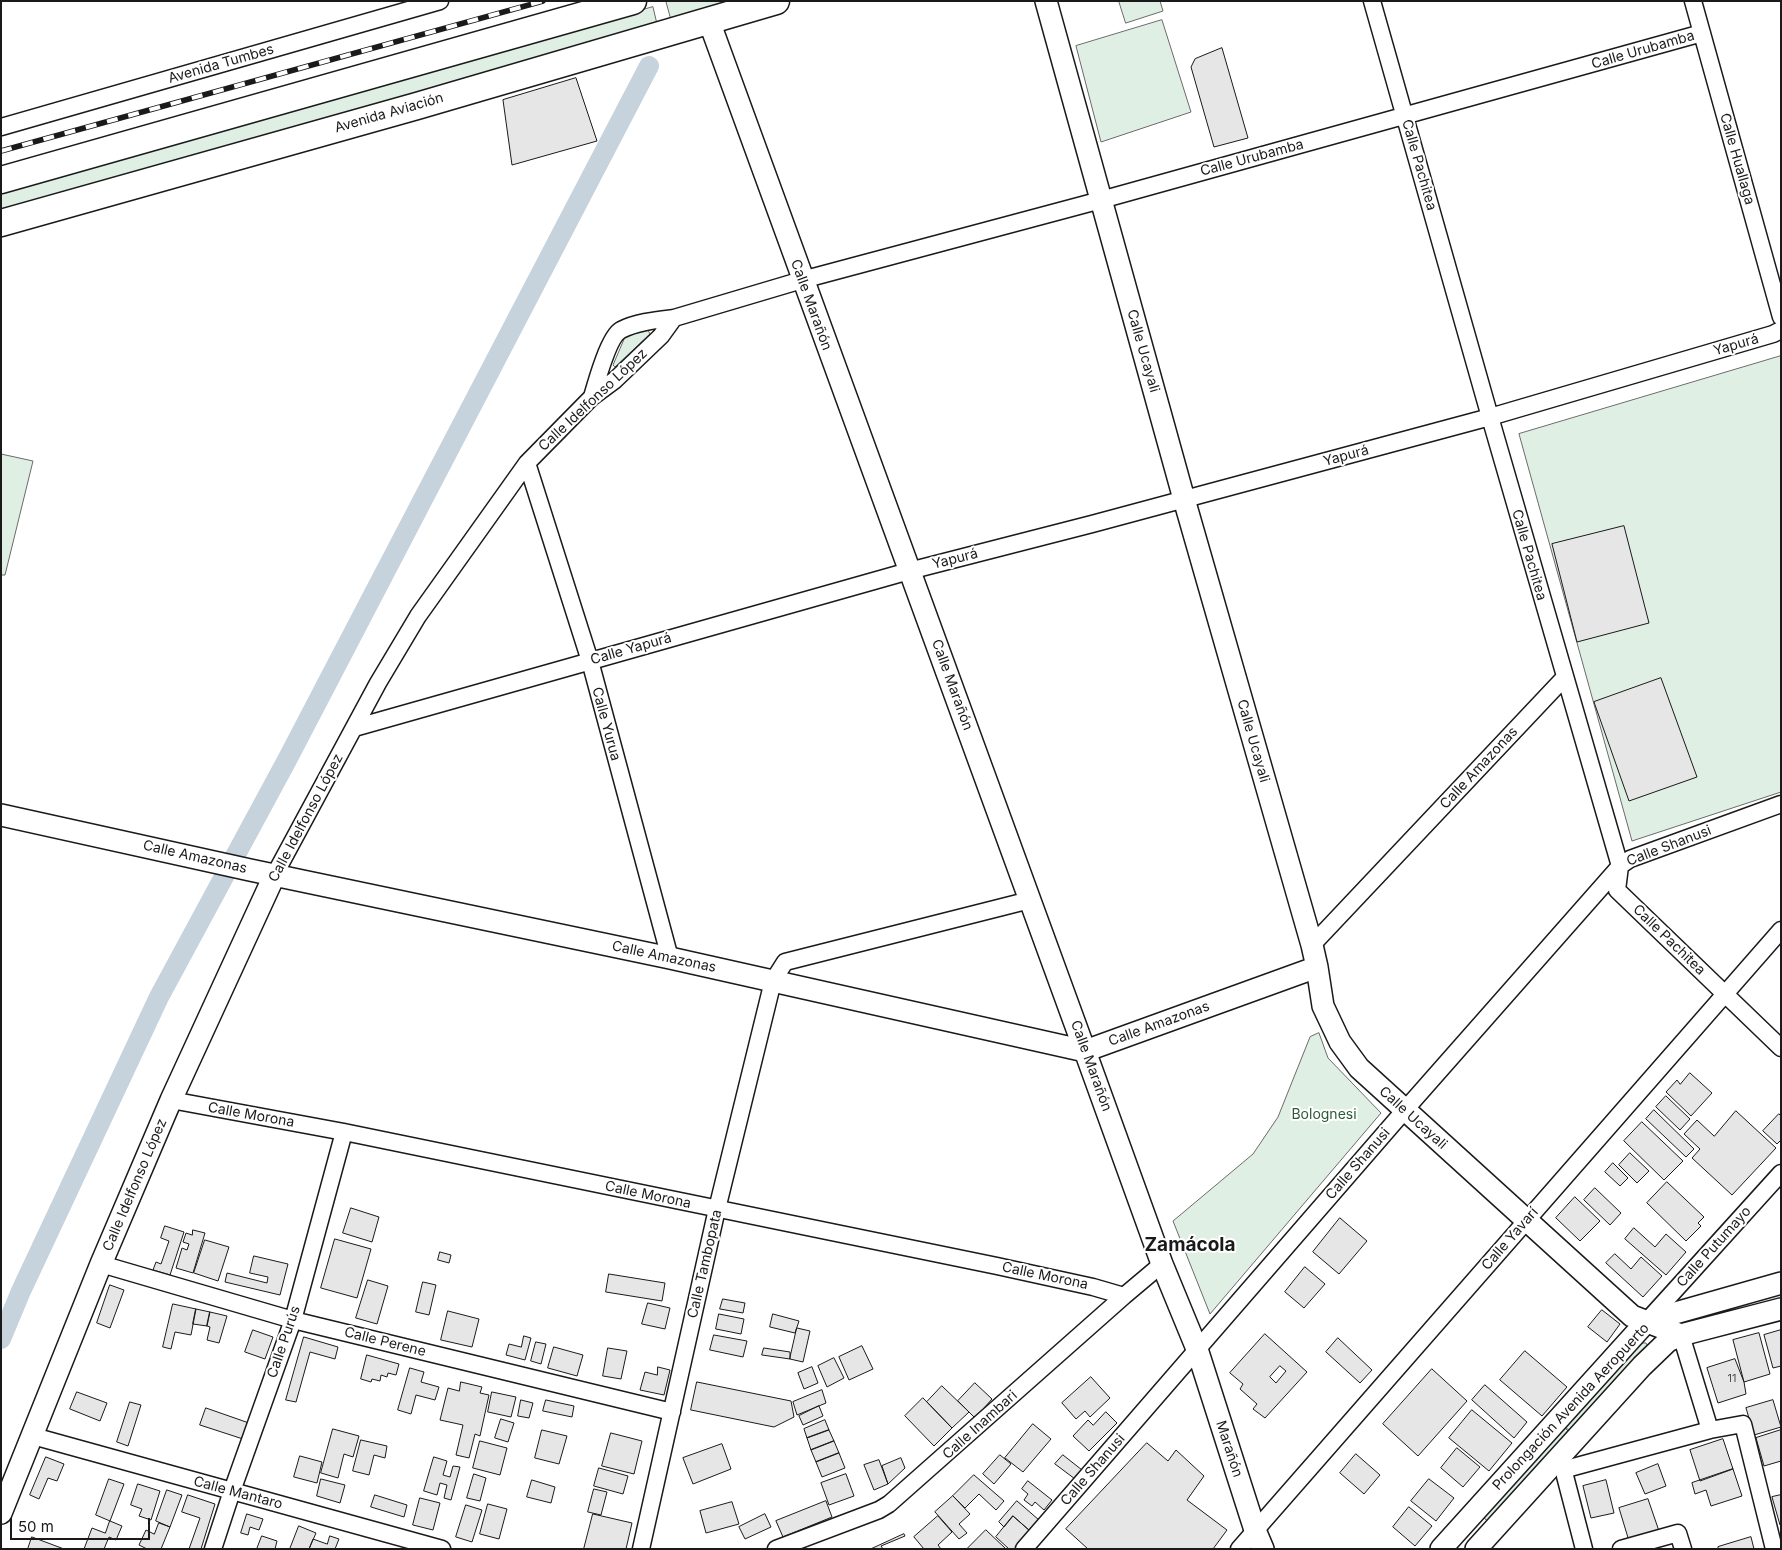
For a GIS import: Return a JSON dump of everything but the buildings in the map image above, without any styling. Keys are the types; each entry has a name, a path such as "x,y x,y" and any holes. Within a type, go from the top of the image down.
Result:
{"main road":[{"path":"1,180 633,1"},
{"name":"Avenida Aviación","path":"1,223 418,106 776,1"}],"street":[{"name":"Avenida Tumbes","path":"1,127 440,1"},
{"name":"Calle Ucayali","path":"1046,1 1184,499 1312,945 1323,1006 1340,1042 1359,1068 1404,1111 1632,1316 1681,1335"},
{"name":"Calle Pachitea","path":"1372,1 1620,866 1617,890 1781,1048"},
{"name":"Calle Huallaga","path":"1693,1 1781,317"},
{"name":"Calle Marañón","path":"709,21 1162,1264 1197,1349"},
{"name":"Calle Urubamba","path":"802,280 1101,200 1702,33"},
{"path":"592,397 600,370 614,336 619,330 650,321 674,318 802,280"},
{"name":"Calle Idelfonso López","path":"1,1513 101,1264 171,1100 275,874 378,683 418,616 527,463 592,397 615,380 660,336 674,318"},
{"name":"Yapurá","path":"909,571 1490,417 1773,334 1781,330"},
{"name":"Calle Yurua","path":"527,463 590,661 670,958"},
{"name":"Calle Yapurá","path":"354,728 909,571"},
{"name":"Calle Amazonas","path":"1312,945 1565,677"},
{"name":"Calle Shanusi","path":"1024,1549 1404,1111 1620,866 1630,859 1781,804"},
{"name":"Calle Amazonas","path":"1,815 250,870 670,958 1085,1051 1317,968"},
{"path":"773,981 785,962 1030,900"},
{"name":"Calle Yavarí","path":"1239,1549 1258,1539 1526,1221 1781,930"},
{"name":"Calle Tambopata","path":"641,1549 717,1209 773,981"},
{"name":"Calle Morona","path":"171,1100 344,1132 1074,1282 1124,1296"},
{"name":"Calle Purús","path":"213,1549 293,1320 344,1132"},
{"name":"Calle Putumayo","path":"1648,1321 1781,1173"},
{"name":"Calle Perene","path":"101,1264 293,1320 672,1412"},
{"name":"Calle Inambari","path":"776,1549 879,1510 889,1504 1162,1264"},
{"name":"Prolongación Avenida Aeropuerto","path":"1448,1546 1468,1518 1648,1321 1781,1283"},
{"name":"Prolongación Avenida Aeropuerto","path":"1482,1545 1561,1465 1655,1352 1668,1341 1681,1335 1781,1309"},
{"path":"1681,1335 1710,1430"},
{"name":"Marañón","path":"1197,1349 1258,1539"},
{"path":"1584,1549 1561,1465 1743,1424 1776,1546"},
{"name":"Calle Mantaro","path":"33,1436 442,1549"},
{"path":"1468,1518 1482,1545"},
{"path":"1621,1549 1640,1546 1678,1533 1683,1549"}],"green space":[{"path":"734,1 671,20 666,2"},
{"path":"1119,1 1160,1 1163,11 1126,23"},
{"path":"653,7 657,24 1,211 1,192"},
{"path":"1162,20 1191,112 1101,142 1076,46"},
{"path":"648,330 650,334 615,367 613,365 625,337"},
{"path":"1781,356 1781,792 1632,841 1519,434"},
{"path":"1,454 33,461 5,575 1,575"},
{"name":"Bolognesi","path":"1319,1033 1328,1058 1381,1113 1210,1314 1173,1221 1253,1154 1278,1117 1310,1037"},
{"path":"1781,1291 1781,1301 1689,1324 1686,1320"},
{"path":"1640,1343 1646,1343 1648,1347 1571,1432 1564,1426"},
{"path":"1563,1426 1570,1433 1488,1521 1486,1520 1483,1516"}],"waterway":[{"path":"1,1339 21,1291 159,997 287,760 649,66"}],"railway":[{"path":"1,151 543,1"}],"district":[{"name":"Zamácola","path":"1190,1245"}]}
